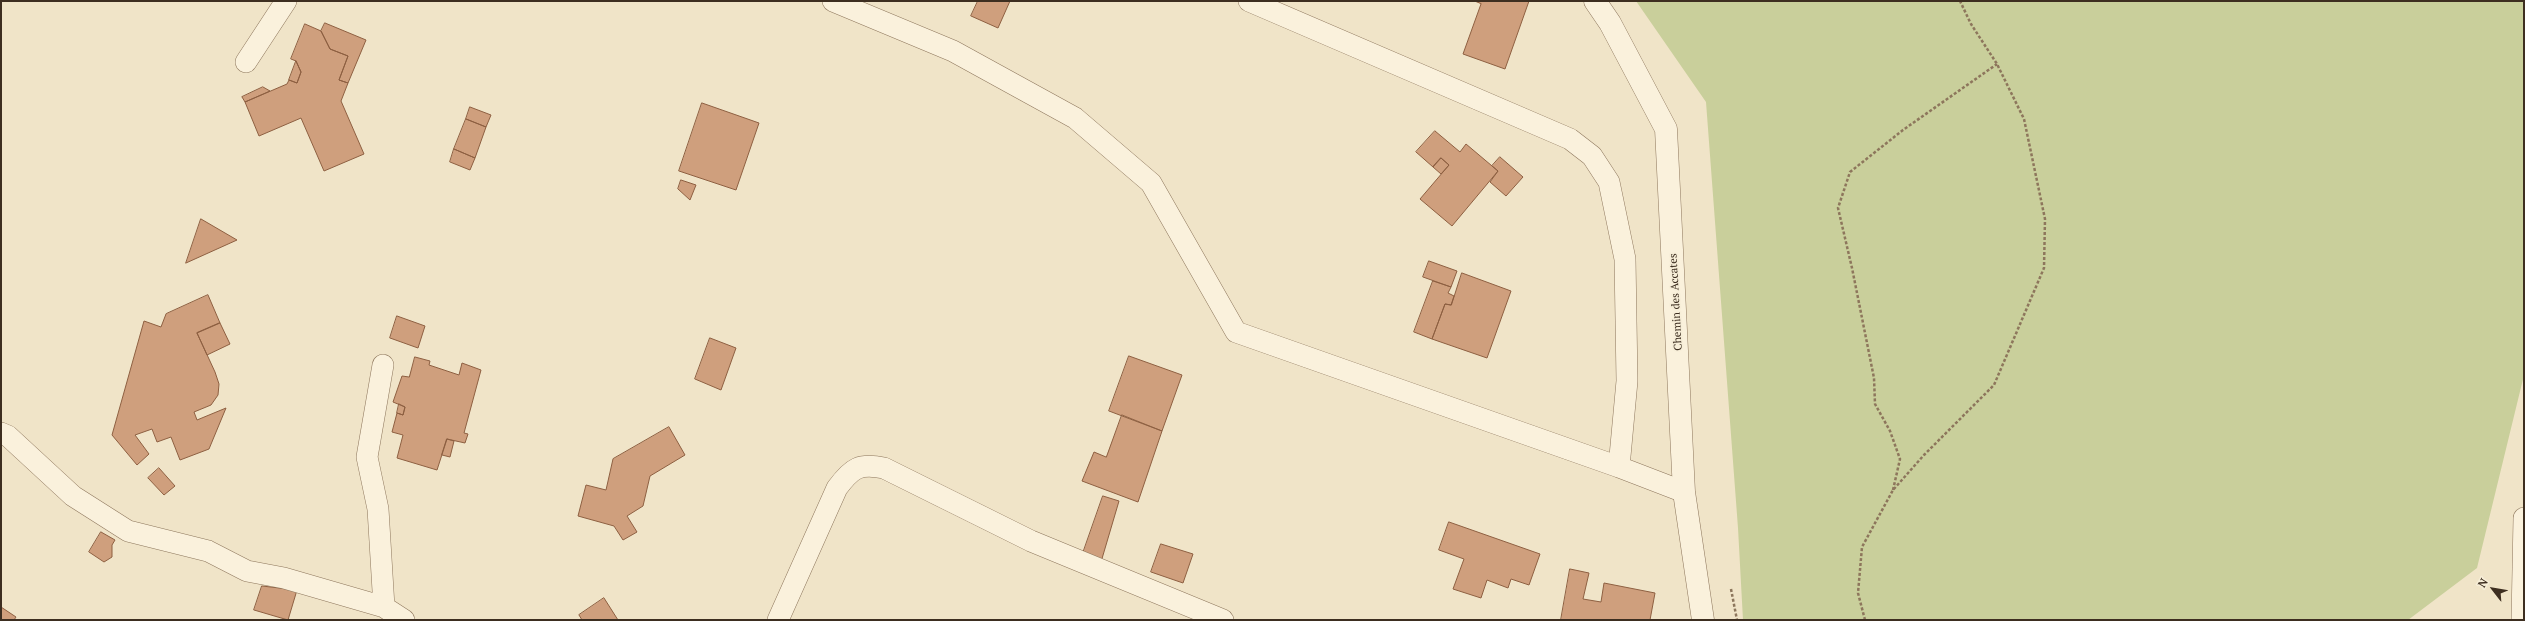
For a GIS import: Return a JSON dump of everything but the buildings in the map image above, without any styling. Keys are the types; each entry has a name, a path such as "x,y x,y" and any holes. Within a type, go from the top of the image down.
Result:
{"street":[{"name":"Chemin des Accates","path":"1595,1 1610,23 1666,129 1684,492 1703,620"}],"lane":[{"path":"246,62 286,1"},
{"path":"833,1 952,51 1075,118 1151,183 1236,332 1619,467 1684,492"},
{"path":"1249,1 1570,139 1592,156 1610,182 1625,259 1627,381 1619,467"},
{"path":"383,365 368,457 378,508 384,607"},
{"path":"1,433 8,436 73,496 128,531 208,551 247,571 284,578 384,607 404,620"},
{"path":"778,620 837,488 849,471 868,465 884,468 1031,541 1223,620"},
{"path":"2522,620 2524,518"}],"path":[{"path":"1865,620 1858,593 1862,547 1893,490 1924,455 1994,385 2044,268 2045,220 2024,119 1998,64 1971,24 1960,1"},
{"path":"1893,490 1900,459 1890,431 1875,404 1874,378 1852,268 1838,208 1850,172 1903,130 1998,64"}],"green space":[{"path":"1636,1 2524,1 2524,375 2477,568 2408,620 1743,620 1738,528 1706,102"}]}
